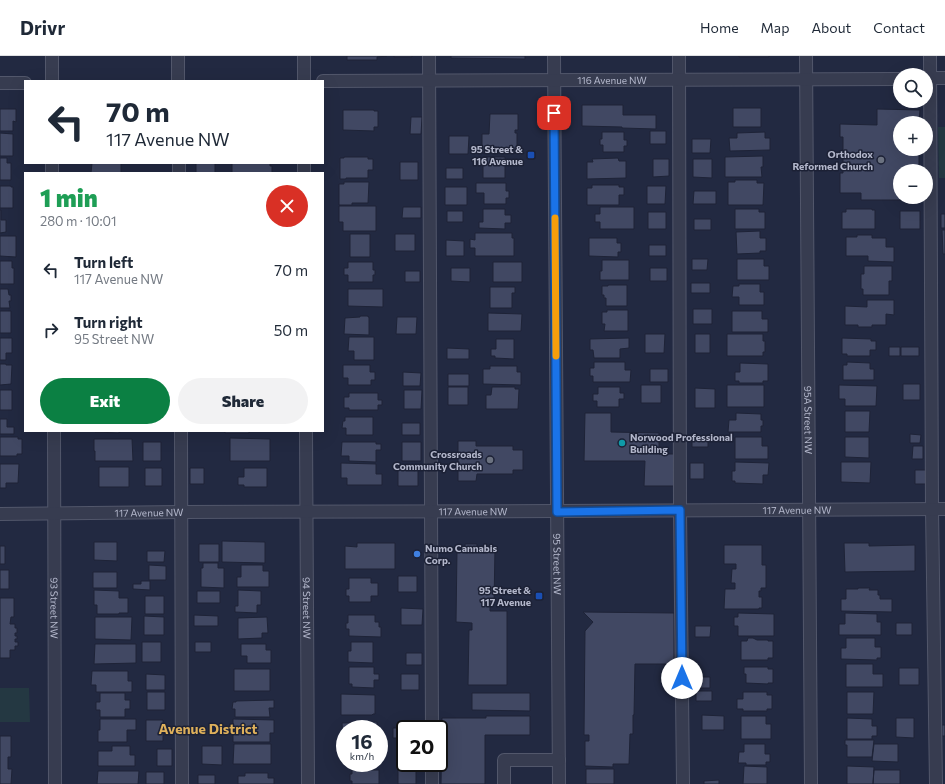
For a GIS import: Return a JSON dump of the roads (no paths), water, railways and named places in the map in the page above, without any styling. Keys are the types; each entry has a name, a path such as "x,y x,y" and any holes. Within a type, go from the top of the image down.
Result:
{"street":[{"path":"52,56 52,80"},
{"path":"178,56 178,80"},
{"path":"304,56 304,80"},
{"path":"429,56 432,720"},
{"name":"95 Street NW","path":"554,56 559,784"},
{"path":"679,56 680,510 683,784"},
{"name":"95A Street NW","path":"806,56 811,784"},
{"path":"929,68 930,56"},
{"path":"933,78 945,78"},
{"name":"116 Avenue NW","path":"324,82 893,79"},
{"path":"0,83 24,83"},
{"path":"928,108 936,784"},
{"name":"93 Street NW","path":"54,432 55,784"},
{"path":"181,432 182,784"},
{"name":"94 Street NW","path":"306,432 308,784"},
{"name":"117 Avenue NW","path":"0,514 945,509"},
{"path":"504,784 504,760 559,760"},
{"path":"432,772 432,784"}],"place":[{"name":"95 Street & 116 Avenue","path":"531,155"},
{"name":"Orthodox Reformed Church","path":"881,160"},
{"name":"Norwood Professional Building","path":"622,443"},
{"name":"Crossroads Community Church","path":"490,460"},
{"name":"Numo Cannabis Corp.","path":"417,554"},
{"name":"95 Street & 117 Avenue","path":"539,596"}],"district":[{"name":"Avenue District","path":"208,729"}]}
